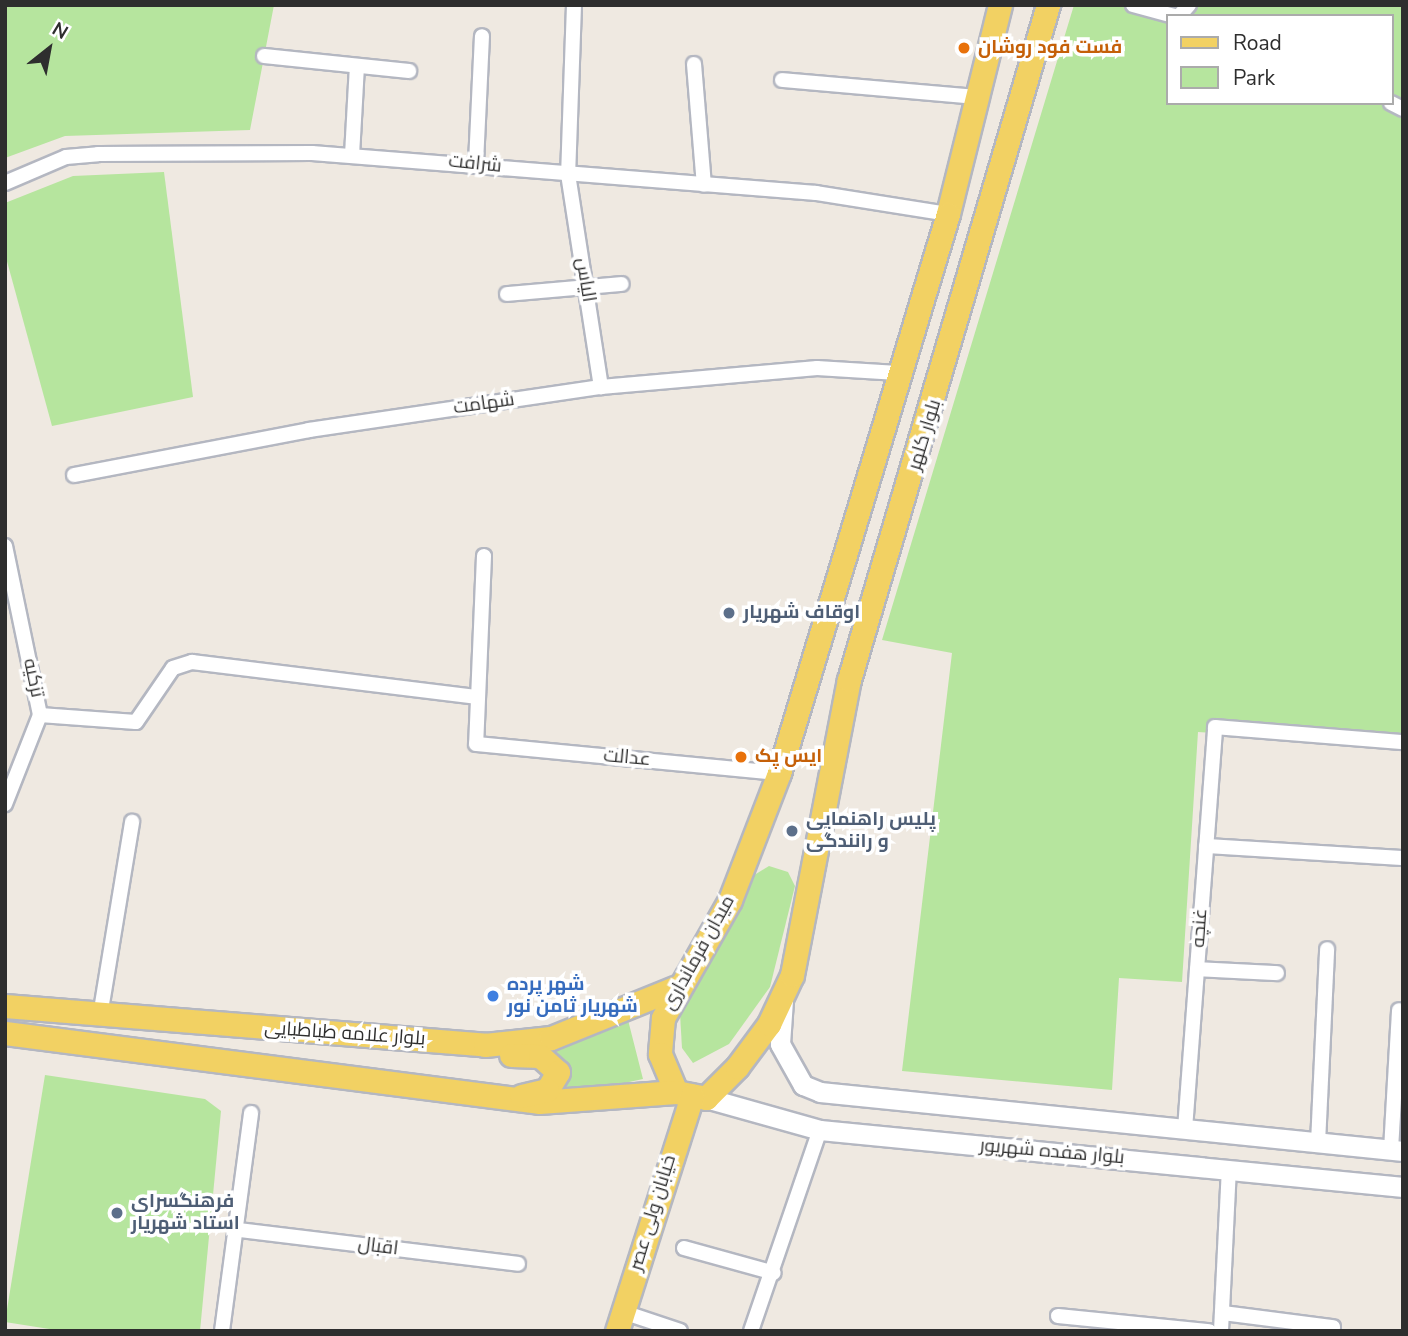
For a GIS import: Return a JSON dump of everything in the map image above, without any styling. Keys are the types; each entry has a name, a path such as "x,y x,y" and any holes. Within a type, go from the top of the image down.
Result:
{"main road":[{"path":"779,773 948,214 1000,5"},
{"name":"بلوار کلهر","path":"783,999 815,867 849,680 1048,5"},
{"name":"میدان فرمانداری","path":"691,1095 668,1083 660,1044 675,988 730,900 750,855 779,773"},
{"name":"بلوار علامه طباطبایی","path":"5,1006 100,1016 431,1041 528,1044 675,988"},
{"path":"691,1095 752,1048 783,999"},
{"name":"بلوار هفده شهریور","path":"783,999 780,1044 803,1085 820,1092 1397,1151"},
{"name":"بلوار علامه طباطبایی","path":"5,1033 505,1098 573,1102 691,1095"},
{"path":"431,1041 552,1062 558,1072 547,1090 505,1098"},
{"name":"بلوار هفده شهریور","path":"691,1095 820,1130 1403,1187"},
{"name":"خیابان ولی عصر","path":"620,1321 691,1095"}],"street":[{"name":"الیاس","path":"574,5 568,174 601,387"},
{"path":"1133,5 1168,14"},
{"path":"476,163 482,36"},
{"path":"264,56 409,71"},
{"path":"694,64 704,185"},
{"path":"352,155 357,66"},
{"path":"782,80 978,97"},
{"name":"شرافت","path":"5,183 66,157 98,154 352,155 476,163 568,174 704,185 948,214"},
{"path":"507,294 622,284"},
{"name":"شهامت","path":"74,475 309,430 601,387 805,368 898,373"},
{"name":"تزکیه","path":"5,546 40,715 5,804"},
{"path":"40,715 136,722 173,668 192,662 478,696 484,556"},
{"name":"عدالت","path":"478,696 476,744 779,773"},
{"name":"غنچه","path":"1185,1129 1215,727 1403,742"},
{"path":"100,1016 132,822"},
{"path":"1206,846 1403,858"},
{"path":"1318,1143 1327,949"},
{"path":"1197,968 1277,973"},
{"path":"1397,1151 1399,1010"},
{"path":"222,1331 239,1230 251,1113"},
{"path":"753,1330 820,1130"},
{"path":"1221,1331 1229,1168"},
{"name":"اقبال","path":"239,1230 518,1264"},
{"path":"684,1248 774,1273"},
{"path":"1223,1313 1333,1327"},
{"path":"1058,1316 1209,1331"},
{"path":"620,1321 680,1331"}],"green space":[{"path":"5,5 274,5 250,130 65,136 5,158"},
{"path":"1074,5 1403,5 1403,745 1198,732 1182,982 1119,978 1112,1090 902,1071 952,653 882,640"},
{"path":"164,172 193,397 52,426 5,254 5,203 73,176"},
{"path":"769,866 788,872 795,886 770,987 729,1044 693,1063 682,1048 680,1014 751,877"},
{"path":"628,1020 643,1079 560,1097 563,1068 555,1051"},
{"name":"فرهنگسرای استاد شهریار","path":"45,1075 205,1099 221,1111 200,1331 62,1331 5,1322"}],"place":[{"name":"فست فود روشان","path":"964,48"},
{"name":"اوقاف شهریار","path":"729,613"},
{"name":"ایس پک","path":"741,757"},
{"name":"پلیس راهنمایی و رانندگی","path":"792,831"},
{"name":"شهر پرده شهریار ثامن نور","path":"493,996"},
{"name":"فرهنگسرای استاد شهریار","path":"117,1213"}]}
